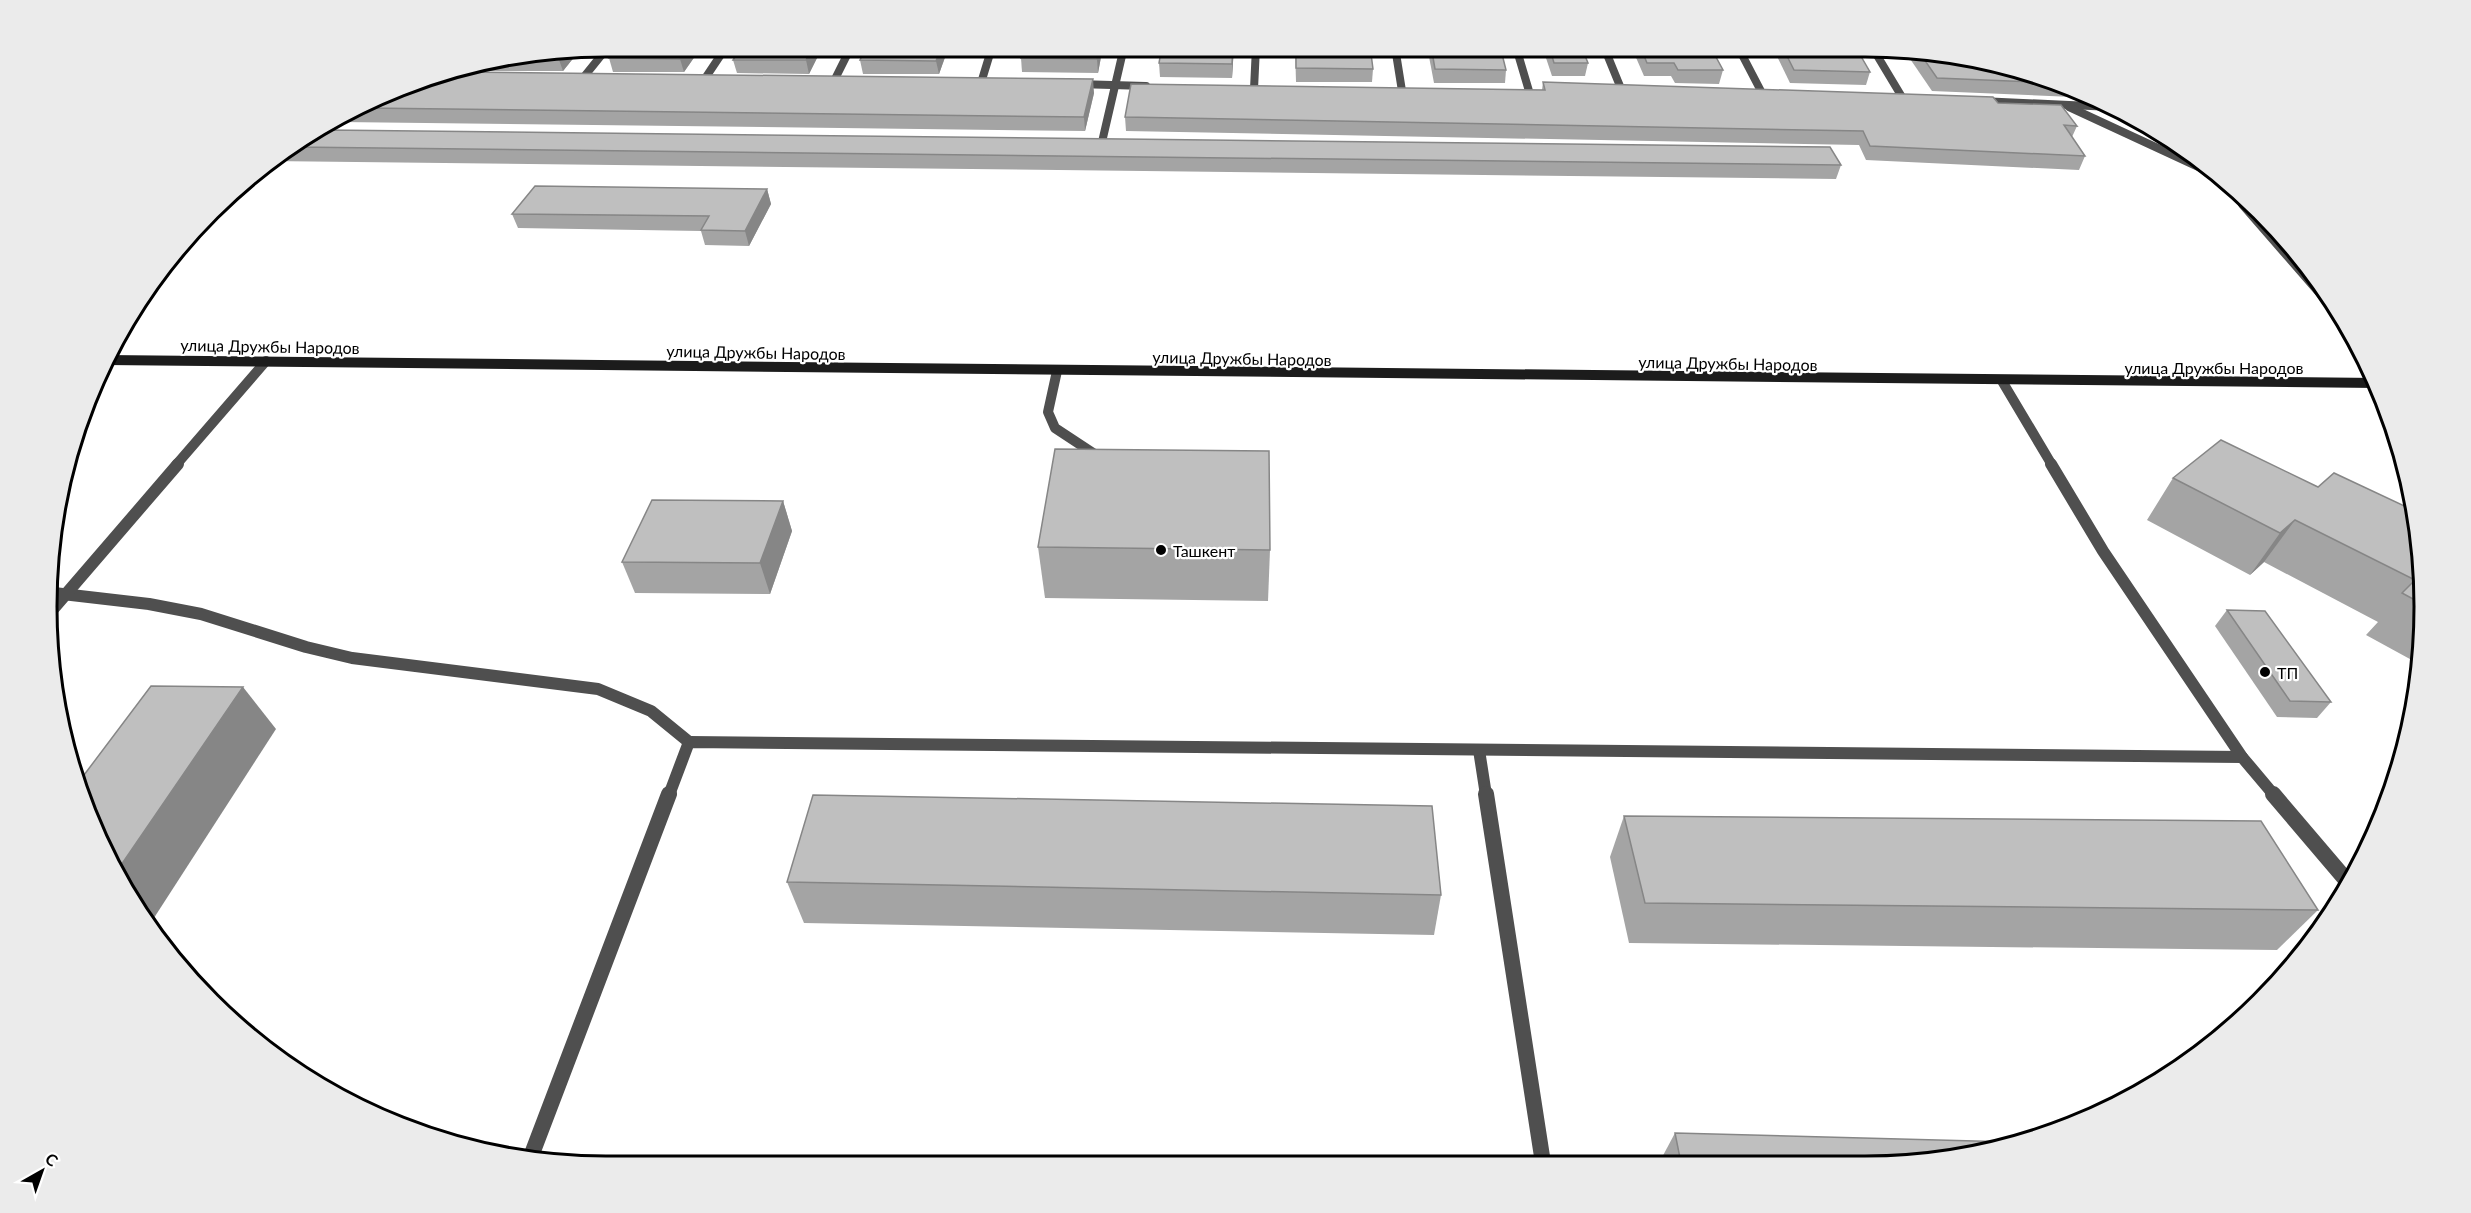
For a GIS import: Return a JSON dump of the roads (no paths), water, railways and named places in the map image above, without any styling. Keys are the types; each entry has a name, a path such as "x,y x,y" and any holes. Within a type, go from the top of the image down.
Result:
{"main road":[{"name":"улица Дружбы Народов","path":"116,360 2366,383"}],"lane":[{"path":"583,78 599,57"},
{"path":"704,80 719,57"},
{"path":"834,81 846,57"},
{"path":"981,83 989,57"},
{"path":"1102,142 1122,57"},
{"path":"1254,89 1255,57"},
{"path":"1397,57 1402,91"},
{"path":"1519,57 1529,91"},
{"path":"1608,57 1622,91"},
{"path":"1744,57 1762,93"},
{"path":"1878,57 1902,97"},
{"path":"572,78 594,78"},
{"path":"693,80 716,80"},
{"path":"822,81 846,82"},
{"path":"970,83 993,83"},
{"path":"1071,84 1150,86"},
{"path":"1242,88 1265,89"},
{"path":"1391,91 1414,91"},
{"path":"1517,91 1540,91"},
{"path":"1610,91 1634,91"},
{"path":"1751,93 1774,94"},
{"path":"1890,97 1913,98"},
{"path":"1970,100 2090,106"},
{"path":"2062,104 2183,159"},
{"path":"1090,142 1114,142"},
{"path":"2271,237 2284,251"},
{"path":"60,593 266,361"},
{"path":"1057,371 1048,412 1055,428 1097,456 1114,462"},
{"path":"2002,381 2103,551 2242,757 2343,876"},
{"path":"60,593 201,614 306,647 352,658 598,689 651,711 689,742 2242,757"},
{"path":"533,1151 689,742"},
{"path":"1479,750 1542,1156"}],"place":[{"name":"Ташкент","path":"1161,550"},
{"name":"ТП","path":"2265,672"}]}
